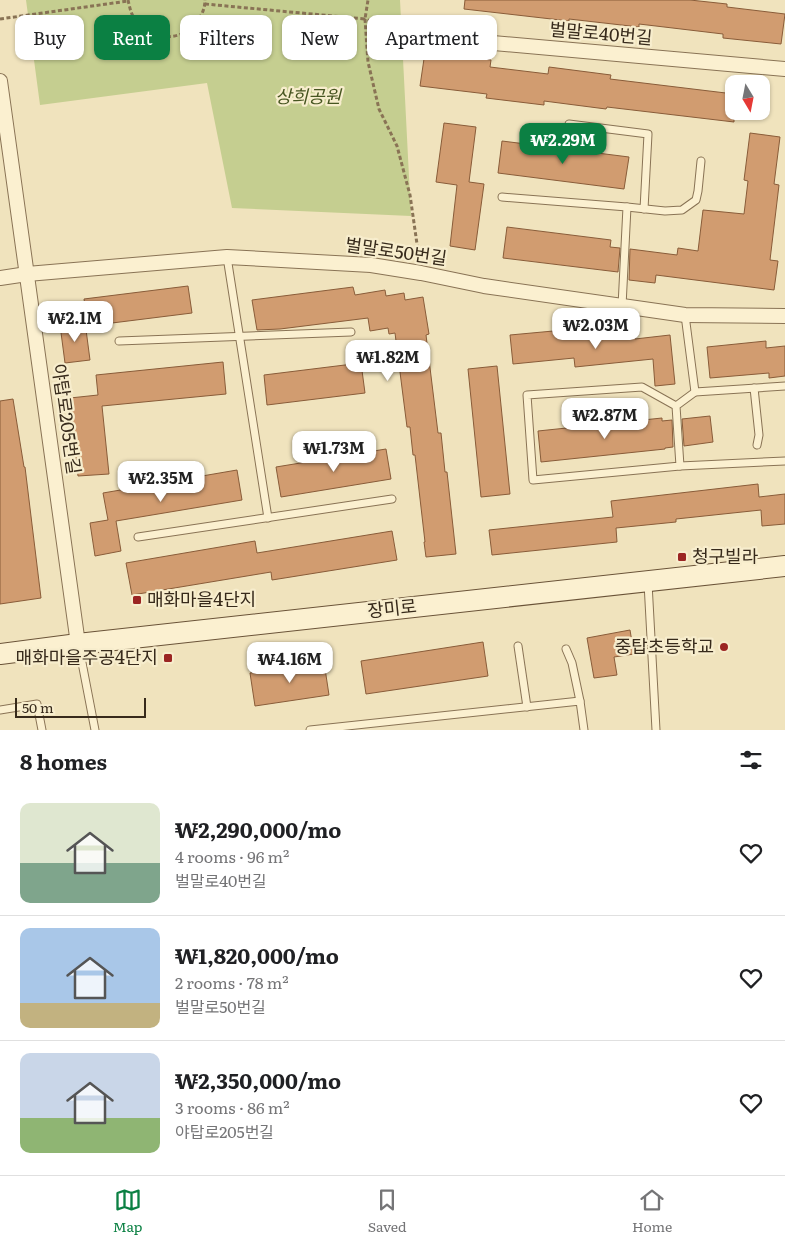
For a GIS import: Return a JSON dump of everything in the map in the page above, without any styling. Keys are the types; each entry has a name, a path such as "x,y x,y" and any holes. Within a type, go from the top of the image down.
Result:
{"street":[{"name":"벌말로40번길","path":"497,43 785,69"},
{"name":"야탑로205번길","path":"0,81 78,644"},
{"name":"벌말로50번길","path":"0,278 227,257 371,265 484,286 685,315 785,316"},
{"name":"장미로","path":"0,654 785,566"}],"lane":[{"path":"569,124 648,134 644,209"},
{"path":"502,197 665,211 682,210 696,200 702,160"},
{"path":"622,306 627,207"},
{"path":"227,257 268,518"},
{"path":"685,315 695,392"},
{"path":"119,341 351,332"},
{"path":"676,406 642,386 527,395 532,480 680,466 785,461"},
{"path":"676,406 695,392 785,386"},
{"path":"754,388 759,435 756,445"},
{"path":"676,406 680,466"},
{"path":"138,537 392,499"},
{"path":"648,581 656,730"},
{"path":"78,644 95,730"},
{"path":"518,646 527,707"},
{"path":"566,649 572,663 584,730"},
{"path":"310,730 365,727 580,701"},
{"path":"0,710 37,704 42,730"}],"path":[{"path":"0,19 128,0 131,13 137,24 147,32 165,37 184,34 194,26 202,16 205,2 367,20"},
{"path":"368,0 364,19 368,62 378,109 397,146 410,195 421,273"}],"green space":[{"name":"상희공원","path":"26,0 400,0 401,15 367,15 367,60 403,60 411,216 232,208 207,83 40,105 34,60 84,60 84,15 28,15"}],"building":[{"path":"465,0 690,0 727,4 727,7 785,14 781,44 723,38 723,34 639,24 639,27 464,9"},
{"path":"424,60 491,60 490,67 548,74 549,67 611,75 610,79 725,93 725,120 734,120 734,122 544,101 544,105 486,98 487,94 420,86"},
{"path":"444,123 476,127 469,182 484,184 475,250 450,246 457,185 436,182"},
{"path":"750,133 780,137 774,184 779,185 770,260 778,261 774,290 656,275 655,283 629,280 630,249 677,255 678,248 698,251 703,210 744,214 748,181 744,180"},
{"path":"502,141 629,157 624,189 498,173"},
{"path":"507,227 611,240 610,247 620,248 618,272 503,258"},
{"path":"188,286 192,313 88,326 84,299"},
{"path":"353,287 355,295 385,290 386,296 404,293 405,300 423,297 429,334 426,335 438,433 441,433 445,472 447,472 456,554 426,557 415,455 413,455 410,427 407,427 395,333 389,334 388,328 370,331 368,318 257,330 252,300"},
{"path":"85,322 90,360 65,363 60,325"},
{"path":"575,329 576,338 635,332 635,339 670,335 675,384 655,386 653,359 575,367 574,358 513,364 510,335"},
{"path":"766,341 766,348 785,346 785,376 769,378 769,373 710,378 707,347"},
{"path":"223,362 226,394 102,406 109,474 78,476 70,398 98,395 96,375"},
{"path":"361,363 365,393 267,405 264,375"},
{"path":"497,366 510,494 481,497 468,369"},
{"path":"13,399 25,467 41,598 0,604 0,401"},
{"path":"710,416 713,442 684,446 682,419"},
{"path":"662,418 662,421 672,420 673,447 541,462 538,431"},
{"path":"386,449 391,479 281,497 276,467"},
{"path":"237,470 242,500 116,521 121,551 95,556 90,523 108,520 103,493"},
{"path":"758,484 759,497 785,494 785,524 762,526 761,510 676,519 676,522 616,528 617,542 492,555 489,530 613,517 611,501"},
{"path":"392,531 397,560 272,580 271,572 132,595 126,563 255,541 257,553"},
{"path":"630,630 634,654 614,657 617,675 594,678 587,638"},
{"path":"483,642 488,676 366,694 361,661"},
{"path":"324,662 329,695 255,706 250,673"}],"place":[{"name":"청구빌라","path":"682,557"},
{"name":"매화마을4단지","path":"137,600"},
{"name":"중탑초등학교","path":"724,647"},
{"name":"매화마을주공4단지","path":"168,658"}]}
